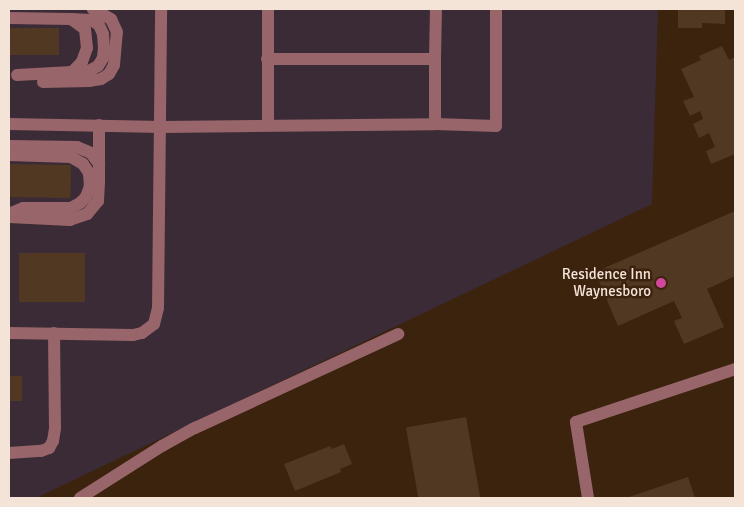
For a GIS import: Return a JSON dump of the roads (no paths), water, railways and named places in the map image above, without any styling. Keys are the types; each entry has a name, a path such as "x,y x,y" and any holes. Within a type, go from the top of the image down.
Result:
{"lane":[{"path":"13,75 40,82 101,79 109,74 114,65 117,32 111,19 93,9"},
{"path":"9,333 133,335 142,334 154,324 158,308 162,127 161,9"},
{"path":"268,9 268,124"},
{"path":"435,124 436,9"},
{"path":"9,124 162,127 268,124 496,126 496,9"},
{"path":"9,18 92,20 99,26 103,34 104,48 103,58 98,66 89,71 13,75"},
{"path":"71,19 85,29 87,48 82,62 72,72"},
{"path":"267,59 435,59"},
{"path":"9,216 70,220 87,214 98,202 99,126"},
{"path":"9,146 78,147 91,153 99,164"},
{"path":"9,155 71,157 83,164 89,173 90,186 86,197 80,204 71,208 23,208 9,216"},
{"path":"9,453 41,451 49,448 53,441 55,428 54,334"},
{"path":"80,498 162,446 195,428 398,334"},
{"path":"588,498 576,422 735,369"}],"place":[{"name":"Residence Inn Waynesboro","path":"661,283"}]}
